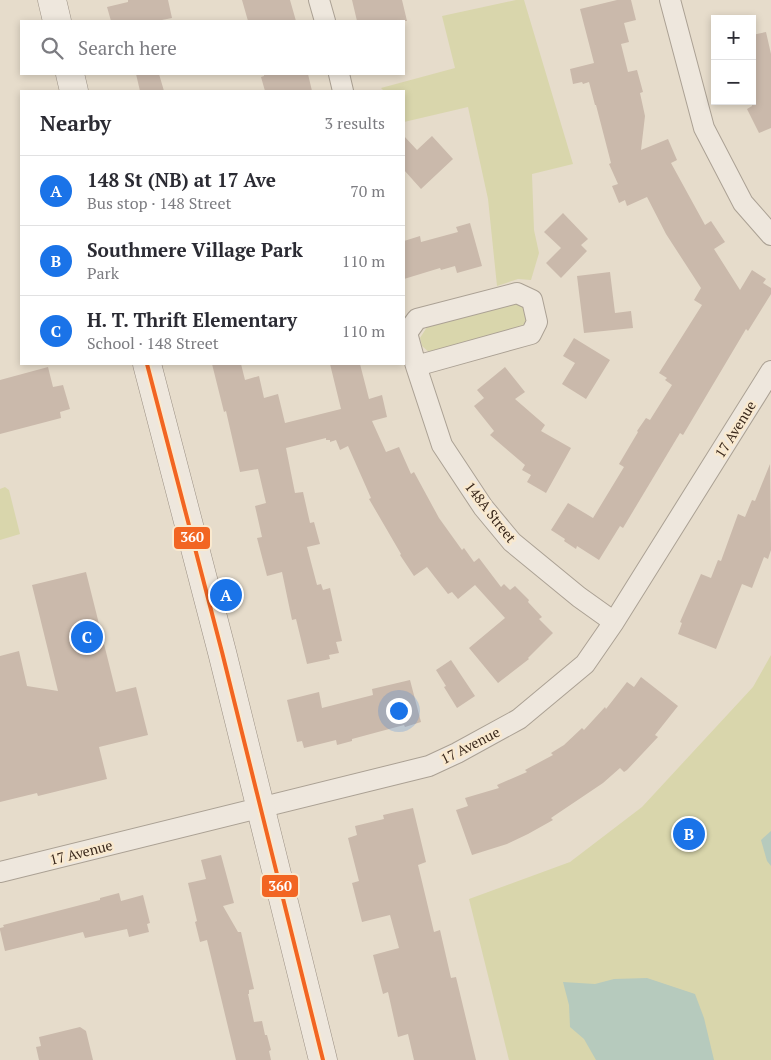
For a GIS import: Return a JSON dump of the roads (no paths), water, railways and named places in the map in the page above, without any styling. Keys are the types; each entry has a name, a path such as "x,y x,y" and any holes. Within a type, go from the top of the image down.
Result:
{"main road":[{"path":"52,0 57,20"},
{"path":"70,75 74,90"},
{"path":"147,365 222,652 323,1060"}],"street":[{"path":"319,0 325,20"},
{"path":"670,0 704,128 742,203 771,235"},
{"path":"338,75 344,90"},
{"name":"148A Street","path":"416,366 530,334 537,322 532,300 517,293 418,319 407,334 416,366 442,444 483,507 512,542 578,597 614,622"},
{"name":"17 Avenue","path":"0,872 429,766 519,719 585,664 614,622 771,371"}],"place":[{"name":"148 St (NB) at 17 Ave","path":"226,595"},
{"name":"H. T. Thrift Elementary","path":"87,637"},
{"name":"Southmere Village Park","path":"689,834"}]}
